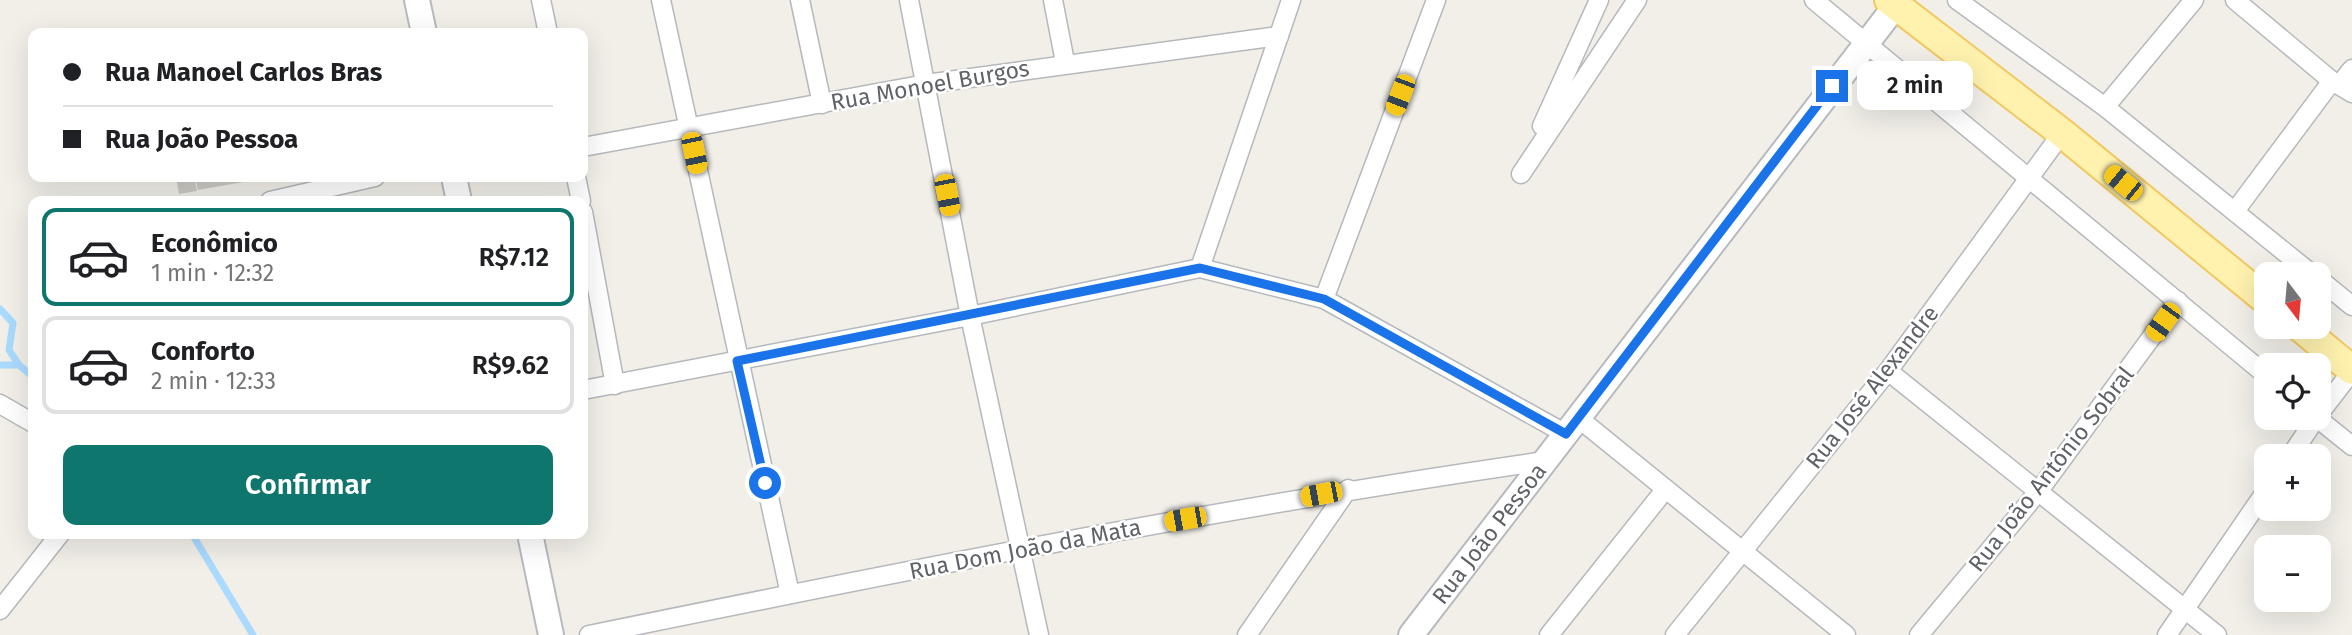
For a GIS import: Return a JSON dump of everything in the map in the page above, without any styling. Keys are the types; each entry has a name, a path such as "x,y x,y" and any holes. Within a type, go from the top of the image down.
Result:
{"main road":[{"path":"1895,2 2062,133 2254,290"},
{"path":"2316,340 2352,370"}],"street":[{"path":"417,0 423,28"},
{"path":"541,0 547,28"},
{"path":"661,0 737,361 790,594"},
{"path":"800,0 822,104"},
{"path":"909,0 970,316 1023,549 1039,635"},
{"path":"1053,0 1065,62"},
{"path":"1200,268 1290,0"},
{"path":"1324,299 1436,0"},
{"path":"1599,0 1521,174 1637,0"},
{"path":"1814,0 2031,177 2254,365"},
{"path":"1957,0 2105,107 2297,262"},
{"path":"2105,107 2194,0"},
{"path":"2235,0 2341,86"},
{"name":"Rua João Pessoa","path":"1411,635 1895,2"},
{"name":"Rua Monoel Burgos","path":"588,147 926,84 1065,62 1279,36"},
{"path":"2235,211 2341,86 2352,69"},
{"name":"Rua José Alexandre","path":"1675,635 1888,371 2062,133"},
{"path":"292,196 353,182"},
{"path":"588,239 615,385"},
{"path":"588,389 970,316 1200,268 1324,299 1572,426 1664,491 1846,635"},
{"path":"2331,289 2352,306"},
{"name":"Rua João Antônio Sobral","path":"1919,635 2038,492 2178,301"},
{"path":"2331,398 2352,370"},
{"path":"1888,371 2217,635"},
{"path":"0,404 28,420"},
{"path":"2331,429 2352,446"},
{"name":"Rua Dom João da Mata","path":"589,635 1023,549 1348,489 1545,461"},
{"path":"1247,635 1348,489"},
{"path":"1549,635 1664,491"},
{"path":"2167,635 2254,509"},
{"path":"0,610 56,539"},
{"path":"531,539 551,635"}],"building":[{"path":"177,182 195,182 197,191 179,194"},
{"path":"196,182 243,182 198,190"}],"waterway":[{"path":"0,309 13,323 9,350 19,365"},
{"path":"0,365 19,365 28,373"},
{"path":"195,539 253,635"}],"route":[{"path":"765,483 737,361 1200,268 1324,299 1566,434 1832,86"}]}
